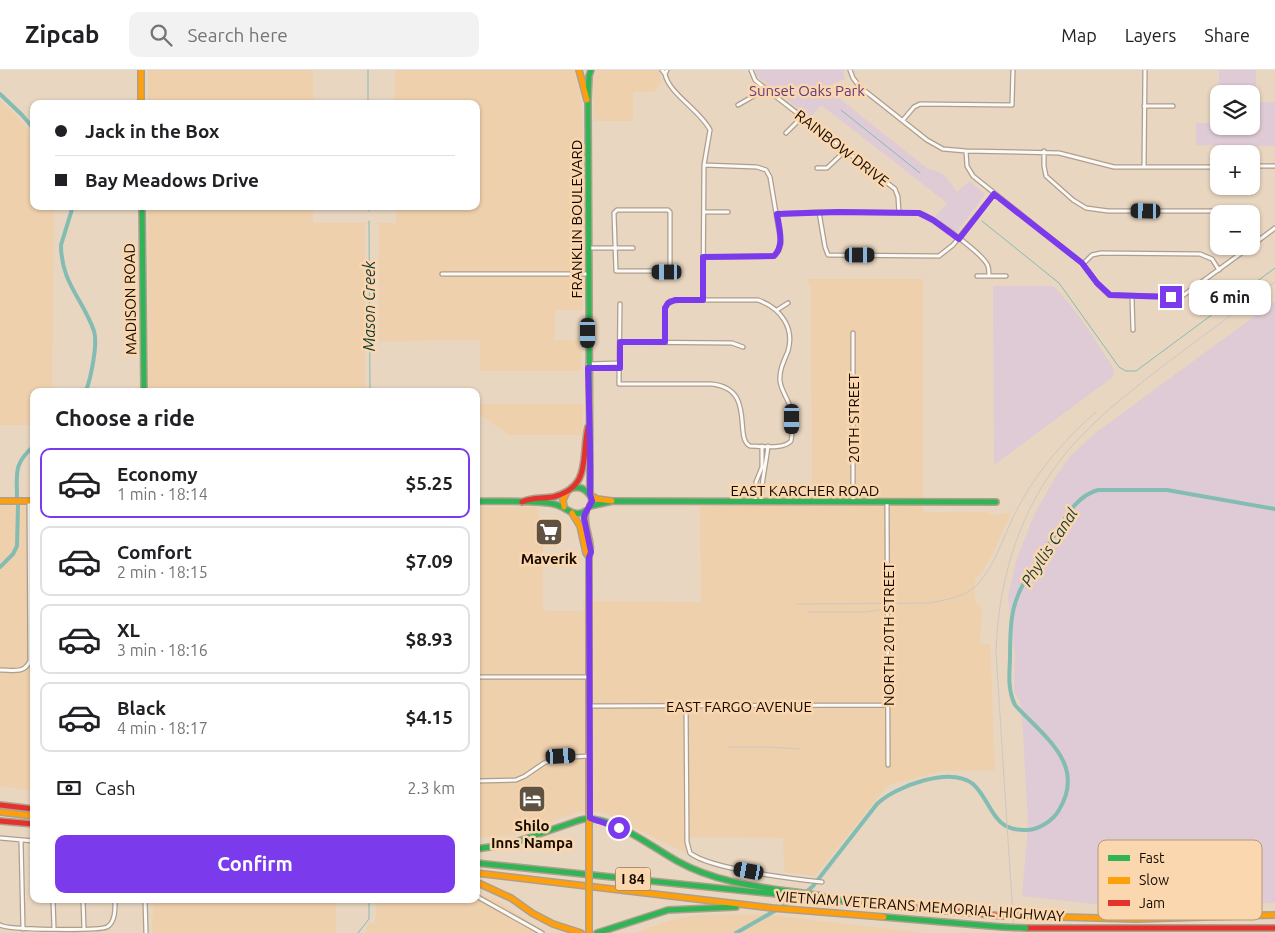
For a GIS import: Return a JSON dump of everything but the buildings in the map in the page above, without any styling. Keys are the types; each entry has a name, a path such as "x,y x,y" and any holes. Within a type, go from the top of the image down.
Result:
{"main road":[{"path":"141,70 141,100"},
{"name":"FRANKLIN BOULEVARD","path":"579,70 588,101"},
{"name":"FRANKLIN BOULEVARD","path":"591,70 588,101 588,366 591,495"},
{"name":"MADISON ROAD","path":"142,210 144,388"},
{"name":"FRANKLIN BOULEVARD","path":"571,489 578,483 584,473 586,433 589,426"},
{"path":"522,502 526,499 550,498 571,489 582,488 597,499 613,501"},
{"path":"564,507 563,500 571,489"},
{"path":"589,933 589,557 591,552 584,518 591,495"},
{"path":"0,501 30,501"},
{"path":"572,513 581,514 598,503 613,501"},
{"name":"EAST KARCHER ROAD","path":"613,501 996,502"},
{"path":"480,502 556,504 564,507 572,513 580,526 586,553 589,557"},
{"path":"0,805 30,809"},
{"path":"0,812 30,816"},
{"path":"480,849 516,844 590,818 639,837 676,860 702,873 791,894 813,895 868,904"},
{"path":"0,822 30,824"},
{"name":"VIETNAM VETERANS MEMORIAL HIGHWAY","path":"480,863 791,894"},
{"name":"VIETNAM VETERANS MEMORIAL HIGHWAY","path":"480,873 772,908 1002,927 1275,928"},
{"path":"480,884 511,898 532,913 553,924 581,933"},
{"name":"I 84","path":"791,894 807,898 868,904"},
{"name":"VIETNAM VETERANS MEMORIAL HIGHWAY","path":"868,904 1003,916 1098,918"},
{"path":"597,933 668,910 718,907 772,908"},
{"name":"VIETNAM VETERANS MEMORIAL HIGHWAY","path":"1262,915 1275,915"}],"street":[{"path":"662,70 669,84 702,118 710,130 704,165 703,300"},
{"path":"665,74 667,70"},
{"name":"RAINBOW DRIVE","path":"751,70 755,80 895,190 898,197 899,213"},
{"path":"850,70 860,87 927,140 943,149 1044,152 1071,155 1114,167 1210,166"},
{"path":"903,120 914,106 920,104 1012,105 1013,70"},
{"path":"1144,70 1144,167"},
{"path":"738,104 766,89"},
{"path":"1144,106 1173,106"},
{"path":"786,133 802,117"},
{"path":"817,168 827,168 845,151"},
{"path":"966,151 970,172 994,194 1084,264 1097,283 1110,295 1181,297 1239,255"},
{"path":"1044,152 1046,176 1072,200 1086,208 1108,211 1210,211"},
{"path":"703,257 774,256 779,250 781,243 770,177 766,170 704,165"},
{"path":"1260,166 1275,166"},
{"path":"819,212 826,253 828,255 939,256 959,239 994,194"},
{"path":"668,210 670,212 670,271 618,272 615,267 615,248 615,211 668,210"},
{"path":"704,212 728,212"},
{"path":"777,214 819,212 919,213 925,215 959,239 987,263 989,276"},
{"path":"1260,240 1275,228"},
{"path":"589,248 633,248"},
{"path":"1084,264 1092,256 1101,253 1200,254 1212,260 1219,270"},
{"path":"442,274 589,274"},
{"path":"976,276 1006,276"},
{"path":"1132,297 1133,330"},
{"path":"620,304 620,384 711,384 724,386 733,394 741,409 744,441 750,446 788,444 792,436 791,409 780,380 781,368 789,345 788,330 777,310 758,300 675,300 668,303 665,308 665,342"},
{"path":"777,310 788,303"},
{"name":"20TH STREET","path":"853,333 853,502"},
{"path":"620,342 732,343 743,347"},
{"path":"588,366 620,363"},
{"path":"588,366 620,368"},
{"path":"758,502 756,482 762,467 762,446"},
{"path":"758,502 766,468 768,446"},
{"name":"NORTH 20TH STREET","path":"887,503 888,765"},
{"path":"0,670 22,670 27,668 30,661"},
{"path":"480,677 590,677"},
{"name":"EAST FARGO AVENUE","path":"590,706 888,705"},
{"path":"686,706 687,846 693,855 717,865 822,882"},
{"path":"480,781 516,780 556,758 590,756"},
{"path":"0,838 30,841"},
{"path":"21,840 23,929"},
{"path":"480,898 542,933"},
{"path":"53,903 54,929"},
{"path":"83,903 84,929"},
{"path":"0,925 3,928 23,929 107,927 112,922 115,913 115,903"},
{"path":"145,903 146,933"}],"shaded area":[{"path":"148,70 313,70 313,100 148,100"},
{"path":"395,70 574,70 580,92 582,117 583,310 555,310 555,340 581,340 581,371 480,371 480,340 379,341 379,223 396,223 396,210 480,210 480,100 395,100"},
{"path":"597,70 659,70 661,82 654,92 633,92 633,121 594,121 593,79"},
{"path":"0,100 30,131 30,210 54,210 52,388 30,388 30,425 0,425"},
{"path":"148,210 313,210 313,223 365,223 365,388 149,388"},
{"path":"806,279 923,279 923,512 987,512 994,516 1011,512 995,549 983,571 975,580 975,603 982,607 980,644 990,644 995,770 944,771 888,785 815,876 784,872 783,838 690,837 690,855 602,812 578,812 513,835 480,838 480,507 538,507 538,513 543,523 543,608 547,611 583,611 583,601 701,602 700,506 812,505 811,287"},
{"path":"480,404 583,404 583,435 509,435 480,415"},
{"path":"0,506 30,506 30,790 0,786"},
{"path":"480,894 495,899 546,933 365,933 369,922 375,924 377,903 480,903"},
{"path":"153,903 336,903 336,933 152,933"},
{"path":"761,914 924,933 635,933 668,921 697,915"}],"green space":[{"name":"Sunset Oaks Park","path":"756,70 843,70 845,79 830,85 830,91 928,169 942,174 957,192 970,181 985,194 956,233 935,217 947,203 821,105 810,118 757,76"},
{"path":"1219,70 1256,70 1256,85 1219,85"},
{"path":"1260,102 1275,102 1275,146 1196,145 1196,123 1210,123 1210,135 1260,135"},
{"path":"993,286 1053,286 1085,324 1112,366 1114,373 1113,377 994,465"},
{"path":"1275,301 1275,903 1262,903 1262,840 1098,840 1098,905 1022,896 1028,826 1023,732 1020,701 1014,692 1015,655 1008,597 1016,561 1034,515 1056,476 1071,455 1098,431"}],"waterway":[{"name":"Mason Creek","path":"368,70 368,100"},
{"path":"0,94 30,124"},
{"path":"841,110 920,173"},
{"path":"72,210 61,245 62,258 73,290 94,331 93,361 87,388"},
{"name":"Mason Creek","path":"369,221 370,388"},
{"path":"982,221 1059,283 1119,367 1126,371 1136,371 1275,268"},
{"path":"17,498 19,464 30,449"},
{"name":"Phyllis Canal","path":"805,893 813,886 877,804 897,791 924,780 951,777 963,779 973,784 998,820 1013,829 1034,829 1053,818 1059,810 1066,794 1068,779 1065,765 1049,740 1015,705 1013,700 1009,677 1011,628 1014,606 1023,585 1067,515 1084,497 1098,490 1167,490 1275,509"},
{"path":"0,567 13,554 17,546 18,505"},
{"name":"Phyllis Canal","path":"736,933 799,897"},
{"name":"Mason Creek","path":"358,933 369,919 369,903"}],"railway":[{"path":"1014,933 996,652 1005,579 1020,532 1041,488 1066,453 1089,428 1114,405 1169,361 1275,282"},
{"path":"797,604 930,603 954,598 971,590 984,577 990,567 1015,512 1028,489 1065,442 1096,412"},
{"path":"808,612 864,612 879,610"},
{"path":"728,747 799,749"}],"traffic: fast":[{"path":"590,494 588,101 591,70"},
{"path":"142,210 144,388"},
{"path":"573,488 582,488 587,491 592,499 591,505"},
{"path":"480,501 545,503 558,505 577,514 586,511"},
{"path":"590,506 613,501 996,502"},
{"path":"480,848 510,844 580,820 591,819 617,826 677,861 712,876 748,885 822,896"},
{"path":"480,863 903,907"},
{"path":"597,933 668,910 736,907"},
{"path":"884,917 1002,927"},
{"path":"1002,927 1026,928"}],"traffic: slow":[{"path":"141,70 141,100"},
{"path":"579,70 587,100"},
{"path":"564,507 563,500 567,492"},
{"path":"592,496 597,499 612,501"},
{"path":"0,501 30,501"},
{"path":"586,511 585,523 590,545 589,855"},
{"path":"572,513 580,526 586,553 589,557"},
{"path":"0,812 30,816"},
{"path":"589,855 589,900"},
{"path":"480,873 772,908 884,917"},
{"path":"480,884 511,898 532,913 553,924 581,933"},
{"path":"589,900 589,933"},
{"path":"1262,915 1275,915"},
{"path":"1003,916 1023,916"},
{"path":"1023,916 1098,918"}],"traffic: jam":[{"path":"522,502 553,497 574,486 583,470 588,427"},
{"path":"0,805 30,809"},
{"path":"0,821 30,824"},
{"path":"903,907 1003,916"},
{"path":"1026,928 1275,928"}],"place":[{"name":"Maverik","path":"549,532"},
{"name":"Shilo Inns Nampa","path":"532,799"}],"route":[{"path":"619,828 590,818 589,557 591,552 584,518 592,501 590,494 591,446 588,368 620,368 620,342 665,342 665,308 668,303 675,300 703,300 703,257 774,256 779,250 781,243 777,214 819,212 919,213 933,220 959,239 994,194 1082,263 1097,283 1110,295 1171,297"}]}
